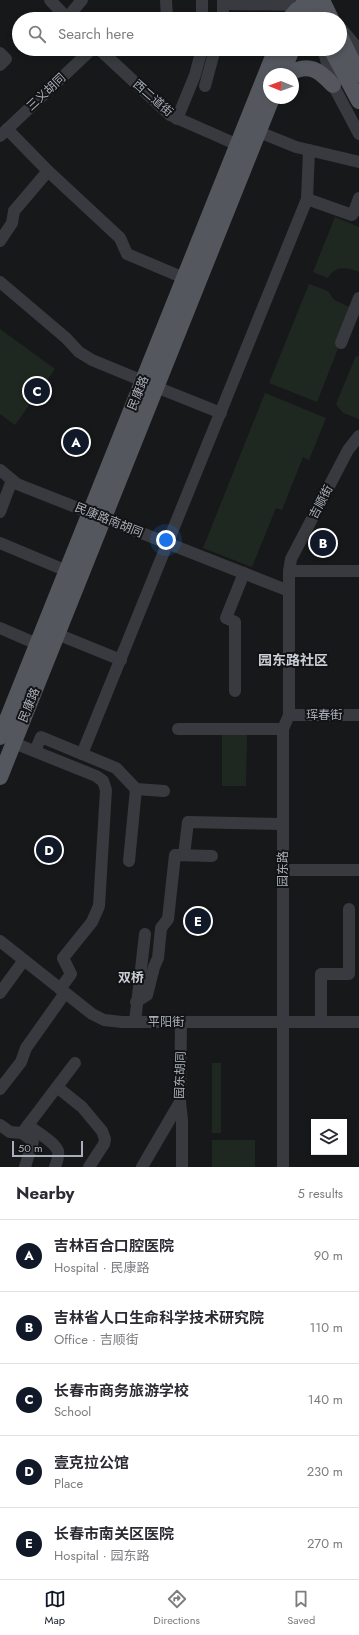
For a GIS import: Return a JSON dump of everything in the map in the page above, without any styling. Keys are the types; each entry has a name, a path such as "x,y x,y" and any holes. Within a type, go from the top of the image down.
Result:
{"main road":[{"path":"322,0 325,12"},
{"path":"295,12 309,2 320,12"},
{"path":"347,50 359,75"},
{"name":"民康路","path":"150,384 184,278 273,56"},
{"path":"284,68 289,56"},
{"path":"335,56 359,101"},
{"path":"299,70 316,69 333,84"},
{"name":"民康路","path":"7,740 57,634 97,515 150,384 270,104"},
{"name":"民康路","path":"0,777 7,740 37,644 67,571 97,515"}],"street":[{"path":"50,0 61,12"},
{"path":"73,12 82,0"},
{"path":"166,0 167,12"},
{"path":"202,0 202,12"},
{"path":"223,2 309,2"},
{"path":"347,36 359,50"},
{"path":"0,53 6,59 0,65"},
{"name":"三义胡同","path":"3,132 84,56"},
{"name":"西二道街","path":"110,56 162,108 177,119 238,145"},
{"path":"177,119 195,75 200,56"},
{"path":"205,86 213,56"},
{"path":"325,56 333,84 359,134"},
{"path":"3,132 120,238 126,254 184,278"},
{"path":"259,132 296,147 359,162"},
{"path":"82,754 307,199 309,150"},
{"path":"0,241 12,223 14,211 48,172"},
{"path":"307,199 352,215 359,198"},
{"path":"0,282 66,338 79,352 92,360 221,413"},
{"path":"341,343 359,298"},
{"name":"吉顺街","path":"289,571 291,559 348,450 359,436"},
{"name":"民康路南胡同","path":"0,470 17,484 289,591"},
{"path":"0,512 12,480"},
{"path":"0,543 67,571"},
{"path":"289,571 359,571"},
{"name":"园东路","path":"283,1167 283,824 284,729 289,715 289,571"},
{"path":"235,691 235,622 226,618 244,573"},
{"path":"0,628 37,644"},
{"path":"57,634 121,660"},
{"name":"珲春街","path":"289,715 359,715"},
{"path":"178,729 284,729"},
{"path":"35,751 41,737 116,768 136,789 164,791"},
{"path":"0,1089 21,1062 26,1048 63,991 71,974 63,958 92,922 99,906 106,790 103,781 96,776 7,740"},
{"path":"129,861 136,789"},
{"path":"184,855 188,822 283,824"},
{"path":"136,1002 147,995 154,967 158,958 160,928 168,919 175,855 212,856"},
{"path":"283,870 359,870"},
{"path":"321,1022 322,974 349,974 349,909"},
{"path":"135,1022 136,1002 145,934"},
{"name":"平阳街","path":"0,941 98,1018 113,1022 359,1022"},
{"path":"0,993 24,960"},
{"name":"园东胡同","path":"142,1167 180,1102 181,1022"},
{"path":"25,1129 75,1063"},
{"path":"56,1088 82,1106 102,1131 105,1139 104,1144 89,1167"},
{"path":"180,1102 182,1120 182,1167"},
{"path":"0,1125 10,1132 25,1129 55,1145 58,1150 55,1167"},
{"path":"25,1129 33,1141 25,1167"}],"shaded area":[{"path":"335,217 359,227 359,272 342,268 334,271 328,278 313,272"},
{"path":"309,284 328,291 334,300 350,307 339,346 317,402 269,383"},
{"path":"0,329 55,369 15,425 0,414"},
{"path":"356,356 359,357 359,419 343,413 336,404"},
{"path":"265,393 326,418 309,460 303,457 282,510 276,508 252,567 203,548"},
{"path":"222,733 247,733 246,786 222,786"},
{"path":"212,1063 221,1063 221,1133 212,1133"},
{"path":"212,1140 255,1140 255,1167 212,1167"}],"place":[{"name":"长春市商务旅游学校","path":"37,391"},
{"name":"吉林百合口腔医院","path":"76,442"},
{"name":"吉林省人口生命科学技术研究院","path":"323,543"},
{"name":"壹克拉公馆","path":"49,850"},
{"name":"长春市南关区医院","path":"198,921"}],"district":[{"name":"园东路社区","path":"293,660"},
{"name":"双桥","path":"131,977"}]}
